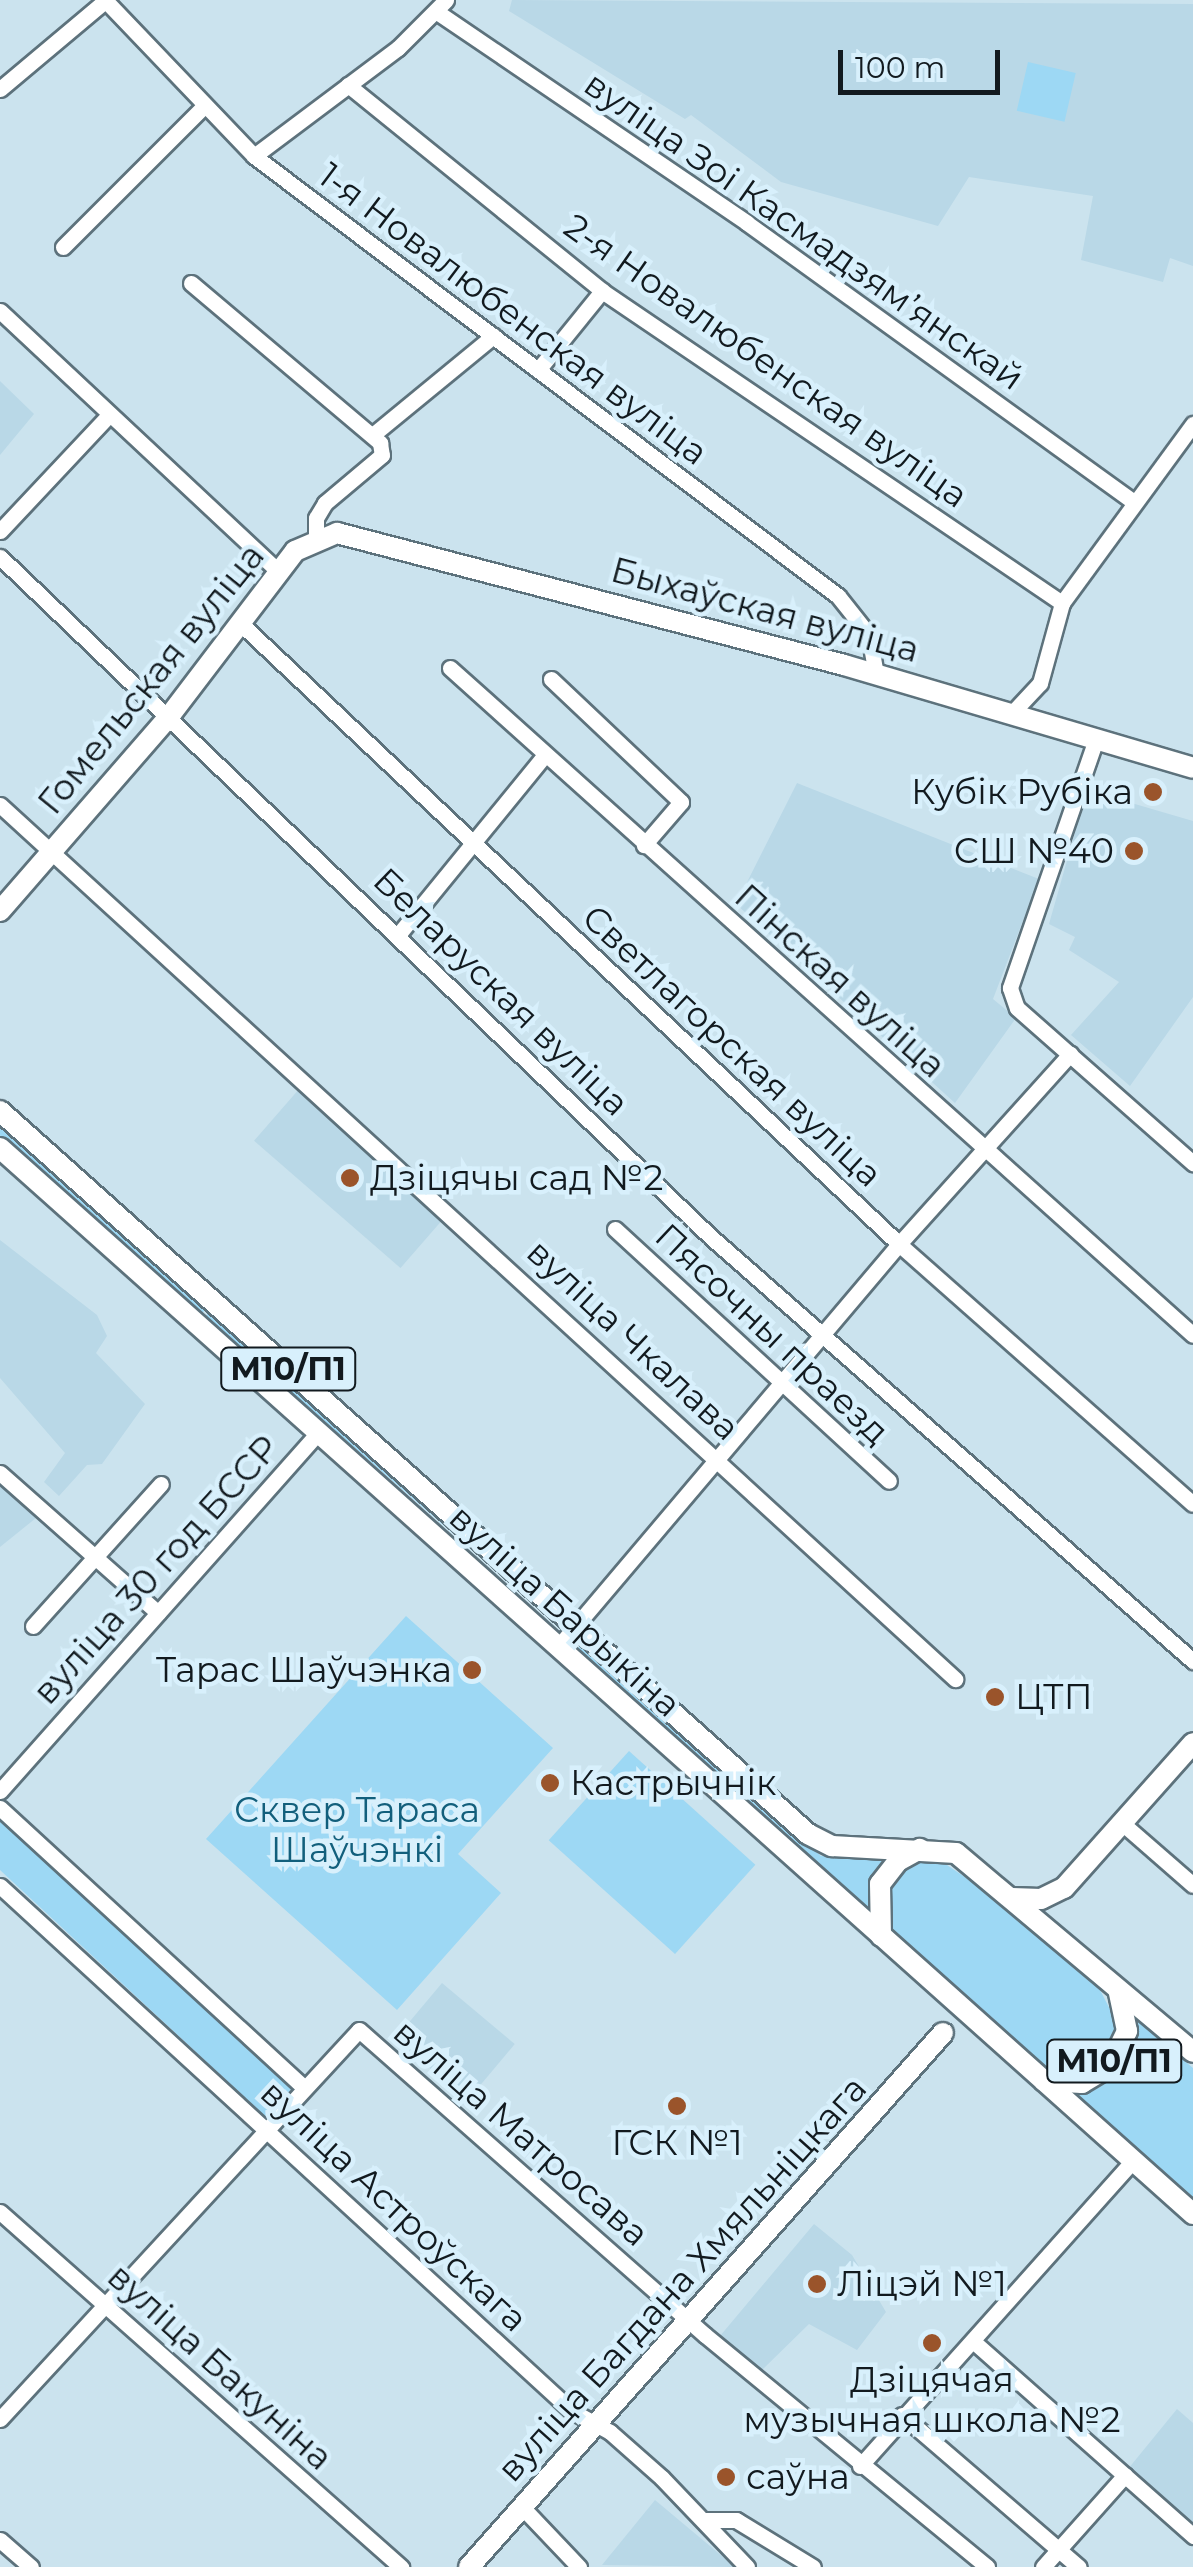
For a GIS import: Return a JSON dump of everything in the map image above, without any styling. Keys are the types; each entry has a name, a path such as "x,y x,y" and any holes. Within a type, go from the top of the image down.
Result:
{"main road":[{"name":"Быхаўская вуліца","path":"317,538 361,535 876,674 1193,768"},
{"name":"Гомельская вуліца","path":"0,910 171,714 278,571 317,538"},
{"name":"вуліца Барыкіна","path":"0,1111 819,1842 926,1847 970,1862 1012,1898"},
{"name":"вуліца Барыкіна","path":"0,1148 931,1979 1088,2122 1126,2166 1193,2214"},
{"path":"1012,1898 1041,1899 1064,1888 1192,1744"},
{"path":"881,1936 880,1884 898,1861 926,1847"},
{"path":"1064,1888 1056,1913 1064,1944"},
{"name":"М10/П1","path":"1012,1898 1193,2052"},
{"path":"931,1979 944,2008 943,2032 968,2030 1000,2042"},
{"name":"М10/П1","path":"1042,2080 1082,2083 1117,2057 1128,2018 1116,1986"},
{"name":"вуліца Багдана Хмяльніцкага","path":"469,2567 943,2032"}],"street":[{"path":"0,89 106,0"},
{"name":"1-я Новалюбенская вуліца","path":"106,0 202,108 254,156 838,596 869,635 876,674"},
{"path":"254,156 348,85 441,6"},
{"name":"вуліца Зоі Касмадзямʼянскай","path":"441,6 1135,502"},
{"name":"2-я Новалюбенская вуліца","path":"348,85 602,291 1062,603"},
{"path":"63,248 202,108"},
{"path":"192,283 352,421 375,433 382,455 325,502 317,538"},
{"path":"538,370 602,291"},
{"path":"0,311 278,571"},
{"path":"375,433 492,336"},
{"path":"0,531 108,415"},
{"path":"1012,713 1040,683 1062,603 1193,424"},
{"name":"Беларуская вуліца","path":"0,557 171,714 712,1238 1193,1662"},
{"name":"Светлагорская вуліца","path":"239,622 899,1244 1193,1504"},
{"name":"Пінская вуліца","path":"450,668 1193,1334"},
{"path":"551,679 681,802 644,845"},
{"path":"1095,742 1010,988 1018,1008 1193,1163"},
{"path":"398,935 544,756"},
{"name":"вуліца Чкалава","path":"0,805 955,1679"},
{"path":"557,1648 899,1244 1070,1054"},
{"name":"Пясочны праезд","path":"616,1230 780,1386 889,1481"},
{"name":"вуліца 30 год БССР","path":"0,1791 318,1433"},
{"path":"0,1473 158,1613"},
{"path":"33,1626 161,1484"},
{"name":"вуліца Астроўскага","path":"0,1808 303,2086"},
{"path":"1122,1822 1193,1885"},
{"name":"вуліца Астроўскага","path":"0,1886 592,2427 610,2432 747,2567"},
{"name":"вуліца Матросава","path":"303,2086 359,2030 688,2320 860,2466 987,2567"},
{"path":"0,2419 303,2086"},
{"path":"860,2466 902,2415 974,2342 1126,2166"},
{"name":"вуліца Бакуніна","path":"0,2212 401,2567"},
{"path":"974,2342 1193,2536"},
{"path":"902,2415 1079,2567"},
{"path":"1043,2567 1125,2476"},
{"path":"522,2507 579,2567"},
{"path":"703,2520 736,2520 814,2567"},
{"path":"0,2540 31,2567"}],"shaded area":[{"path":"512,0 1193,4 1193,266 1170,258 1163,282 1081,260 1093,196 969,177 938,226 781,182 691,115 685,119 509,11"},
{"path":"0,381 34,414 0,455"},
{"path":"797,783 1039,879 993,999 1016,1018 955,1103 736,904"},
{"path":"1087,790 1193,821 1193,997 1130,1086 1071,1035 1119,982 1069,950 1075,937 1049,924"},
{"name":"Дзіцячы сад №2","path":"300,1088 446,1215 400,1268 254,1141"},
{"path":"0,1240 97,1315 107,1336 96,1353 145,1404 102,1464 87,1465 59,1496 44,1482 65,1453 0,1378"},
{"path":"0,1486 36,1518 0,1547"},
{"path":"442,1983 515,2044 468,2100 395,2039"},
{"name":"Ліцэй №1","path":"814,2224 852,2255 886,2312 857,2350 809,2324 761,2371 720,2336"},
{"path":"1177,2409 1193,2423 1193,2529 1128,2469"},
{"path":"655,2500 735,2567 602,2565"}],"green space":[{"path":"1028,62 1076,73 1064,122 1017,111"},
{"path":"0,1122 207,1308 200,1315 0,1135"},
{"path":"210,1311 552,1620 205,1317"},
{"name":"Сквер Тараса Шаўчэнкі","path":"406,1616 553,1748 458,1854 501,1893 397,2010 206,1839"},
{"path":"582,1645 821,1856 888,1857 870,1883 869,1913 576,1650"},
{"path":"629,1751 755,1865 675,1954 549,1840"},
{"path":"0,1818 293,2087 267,2118 0,1870"},
{"path":"910,1863 944,1863 999,1900 1098,1986 1117,2023 1098,2063 1076,2075 1037,2065 892,1932 885,1918 889,1883"},
{"path":"1138,2021 1193,2068 1193,2198 1071,2094 1097,2087 1122,2066"}],"place":[{"name":"Кубік Рубіка","path":"1153,792"},
{"name":"СШ №40","path":"1134,851"},
{"name":"Дзіцячы сад №2","path":"350,1178"},
{"name":"Тарас Шаўчэнка","path":"472,1670"},
{"name":"ЦТП","path":"995,1697"},
{"name":"Кастрычнік","path":"550,1783"},
{"name":"ГСК №1","path":"677,2106"},
{"name":"Ліцэй №1","path":"817,2284"},
{"name":"Дзіцячая музычная школа №2","path":"932,2343"},
{"name":"саўна","path":"726,2477"}]}
